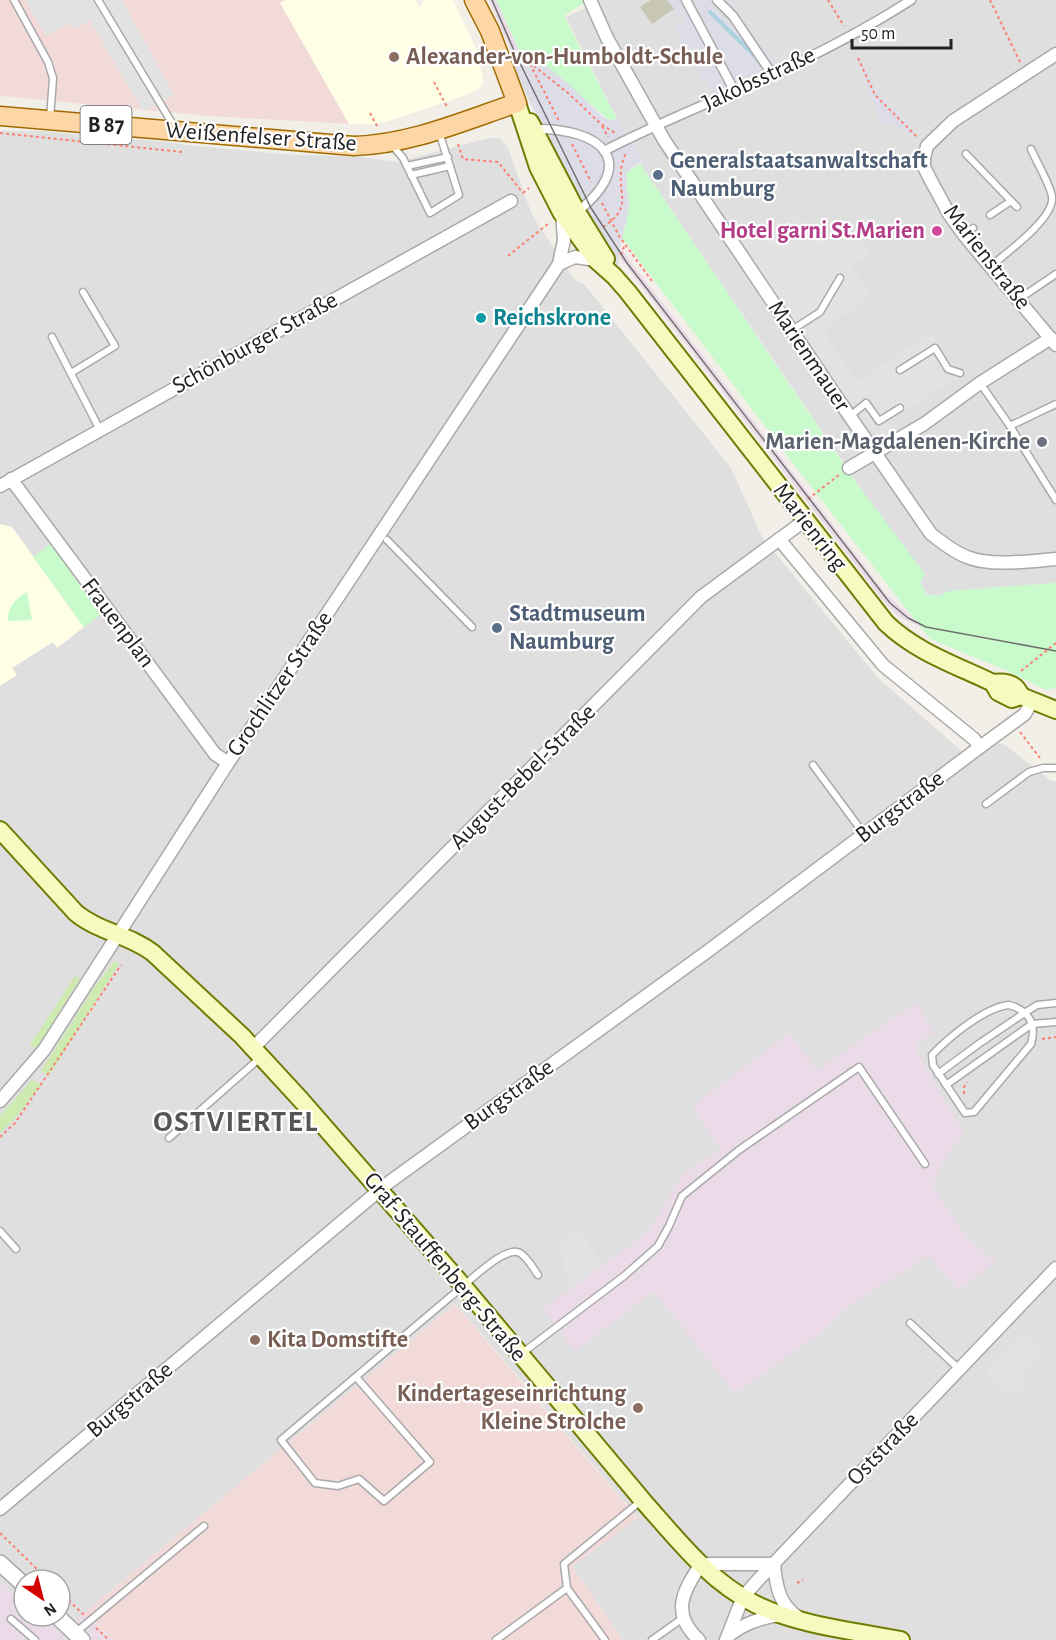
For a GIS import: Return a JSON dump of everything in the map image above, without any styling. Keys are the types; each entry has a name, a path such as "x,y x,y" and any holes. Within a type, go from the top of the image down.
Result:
{"main road":[{"path":"474,0 494,41 538,167 562,216 596,260 617,269"},
{"name":"Weißenfelser Straße","path":"0,116 344,146 390,143 439,132 517,103"},
{"path":"517,103 535,129 562,216 617,269"},
{"name":"Marienring","path":"617,269 675,351 804,521 875,611 897,634 926,652 993,683 998,692 1012,699 1027,699 1056,710"},
{"name":"Graf-Stauffenberg-Straße","path":"0,830 76,913 90,923 153,953 258,1052 464,1287 643,1500 701,1564 743,1597 780,1615 901,1640"}],"street":[{"name":"Marienmauer","path":"590,0 608,38 656,125 791,330 931,534 968,558 987,562 1056,559"},
{"path":"686,0 735,92"},
{"path":"717,0 733,16 772,74"},
{"name":"Jakobsstraße","path":"604,151 656,125 735,92 850,36 911,0"},
{"path":"927,146 965,112 1056,54"},
{"path":"535,129 584,135 594,140 604,151 608,164 604,182 596,195 562,216"},
{"name":"Marienstraße","path":"927,146 924,167 949,214 969,231 991,266 1053,341"},
{"name":"Schönburger Straße","path":"6,482 511,201"},
{"name":"Grochlitzer Straße","path":"0,1101 44,1050 228,763 559,264 564,236 562,216"},
{"path":"559,264 575,257 596,260"},
{"path":"849,468 924,424 977,383 1053,341"},
{"name":"Frauenplan","path":"6,482 214,753 228,763"},
{"name":"August-Bebel-Straße","path":"258,1052 700,597 804,521"},
{"name":"Marienring","path":"779,539 883,665 974,739 980,747"},
{"name":"Burgstraße","path":"0,1509 380,1190 708,951 1025,714 1027,699"},
{"name":"Oststraße","path":"727,1638 743,1597 1056,1268"},
{"path":"0,1563 12,1574"},
{"path":"699,1640 692,1633 681,1611 684,1592 701,1564 774,1564 776,1585 780,1596 791,1613 801,1620"},
{"path":"727,1638 741,1626 759,1618 780,1615"}],"lane":[{"path":"14,0 48,62 52,78 50,120"},
{"path":"98,0 171,117 177,131"},
{"path":"390,143 403,158 430,213 459,195 439,132"},
{"path":"991,266 1031,232 1050,207 1053,198 1031,149"},
{"path":"966,154 1017,207"},
{"path":"407,166 448,157"},
{"path":"411,175 450,166"},
{"path":"990,215 1011,201"},
{"path":"1019,299 1056,274"},
{"path":"791,330 820,312 840,278"},
{"path":"71,373 115,346 82,292"},
{"path":"52,337 100,430"},
{"path":"900,370 935,348 948,369 960,373"},
{"path":"977,383 1010,426 1056,500"},
{"path":"850,416 866,404 879,421 900,408"},
{"path":"1010,426 1056,404"},
{"path":"387,540 472,627"},
{"path":"813,765 864,834"},
{"path":"986,804 1029,772 1043,768 1056,768"},
{"path":"939,1074 1037,1005 1056,1003"},
{"path":"1002,1006 1020,1008 1026,1012 1032,1024 1033,1039 1029,1049 974,1112 968,1114 962,1111 933,1065 932,1055 967,1025 1002,1006"},
{"path":"945,1085 1032,1024 1056,1022"},
{"path":"169,1138 258,1052"},
{"path":"519,1355 624,1276 658,1246 682,1196 739,1150 860,1067 925,1164"},
{"path":"0,1231 16,1249"},
{"path":"356,1377 430,1462 384,1502 359,1479 338,1486 315,1483 281,1440 500,1256 515,1252 526,1259 538,1275"},
{"path":"910,1323 959,1369"},
{"path":"605,1640 567,1588 564,1564 643,1500"},
{"path":"78,1637 204,1526"},
{"path":"496,1640 567,1588"},
{"path":"652,1640 684,1618"},
{"path":"11,1619 35,1640"}],"path":[{"path":"828,0 850,36"},
{"path":"990,0 1026,73"},
{"path":"858,58 875,95 927,146"},
{"path":"529,62 568,93 601,124"},
{"path":"434,82 447,107"},
{"path":"370,113 377,126"},
{"path":"0,133 182,152"},
{"path":"629,138 621,170 623,205 611,221 652,281"},
{"path":"458,144 463,159 498,162 523,194"},
{"path":"508,256 562,216"},
{"path":"617,269 625,244"},
{"path":"814,493 849,468"},
{"path":"1017,674 1056,643"},
{"path":"1012,723 1041,760"},
{"path":"0,1137 21,1114 121,965"},
{"path":"966,1096 964,1087 969,1080"},
{"path":"0,1533 36,1568"},
{"path":"797,1583 803,1580"}],"shaded area":[{"path":"0,0 285,0 280,3 349,124 209,116 0,96"},
{"path":"25,0 122,0 174,95 143,111 90,21 74,29 70,23 46,36"},
{"name":"Alexander-von-Humboldt-Schule","path":"285,0 416,0 419,7 424,0 453,0 477,50 483,78 482,85 477,90 463,96 389,121 374,124 349,124 280,3"},
{"path":"489,0 496,0 521,55 616,241 886,594 926,630 898,616 881,598 625,265 593,219 521,74"},
{"path":"591,0 1056,0 1056,583 949,591 939,596 927,595 879,515 640,164 643,160 617,119 566,17 593,5"},
{"path":"651,0 667,0 675,8 652,24 640,7"},
{"path":"667,0 729,0 779,70 717,99 674,29 685,22"},
{"path":"511,55 534,58 571,86 603,117 609,120 617,119 643,160 626,173 629,209 619,251 618,268 581,204 519,80"},
{"path":"860,58 877,91 927,146 901,128 881,124 856,59"},
{"path":"0,131 40,131 282,154 360,157 398,162 489,138 500,138 508,148 532,215 574,279 585,285 731,468 762,537 879,679 973,761 998,743 1005,745 1051,781 1056,781 1056,1640 622,1640 572,1566 637,1517 455,1304 83,1614 72,1627 72,1568 12,1568 12,1592 0,1581"},
{"path":"796,213 814,241 850,217 870,255 852,265 870,297 837,320 825,334 857,381 932,333 959,377 892,420 899,430 888,437 880,438 869,430 842,391 840,392 738,244"},
{"path":"0,524 12,527 84,627 57,648 53,642 12,668 17,675 0,686"},
{"path":"916,1003 934,1033 919,1042 917,1052 964,1133 940,1166 933,1186 968,1239 996,1262 958,1289 928,1256 843,1310 819,1334 735,1394 654,1291 575,1351 543,1309 647,1233 683,1174 721,1150 696,1114 694,1107 697,1102 789,1033 817,1070"},
{"path":"579,1229 599,1258 600,1267 573,1286 561,1269 565,1259 557,1246"},
{"path":"455,1304 637,1518 572,1566 622,1640 113,1640 83,1614"},
{"path":"1023,1332 1042,1351 1018,1376 1027,1385 1015,1398 986,1370"},
{"path":"0,1581 12,1592 12,1628 55,1628 64,1636 83,1614 113,1640 0,1640"},
{"path":"51,1628 71,1628 62,1638"}],"green space":[{"path":"496,0 588,0 564,16 617,119 609,120 521,55"},
{"path":"640,164 855,481 925,574 920,582 927,595 939,596 949,591 1056,583 1056,688 1046,690 1008,671 930,639 622,238 629,209 626,173"},
{"path":"50,544 102,614 84,627 33,557"},
{"path":"27,592 32,620 8,621 13,604"},
{"path":"115,961 119,964 49,1076 41,1071 95,986"},
{"path":"75,976 80,979 36,1049 30,1045"},
{"path":"32,1080 41,1085 13,1121 0,1133 0,1116"}],"waterway":[{"path":"710,12 758,59"}],"tram line":[{"path":"492,0 516,55 591,208 627,263 890,603 908,618 926,627 1056,651"}],"place":[{"name":"Alexander-von-Humboldt-Schule","path":"394,57"},
{"name":"Generalstaatsanwaltschaft Naumburg","path":"658,175"},
{"name":"Hotel garni St.Marien","path":"937,231"},
{"name":"Reichskrone","path":"481,318"},
{"name":"Marien-Magdalenen-Kirche","path":"1042,442"},
{"name":"Stadtmuseum Naumburg","path":"497,628"},
{"name":"Kita Domstifte","path":"255,1340"},
{"name":"Kindertageseinrichtung Kleine Strolche","path":"638,1408"}],"district":[{"name":"OSTVIERTEL","path":"236,1122"}]}
